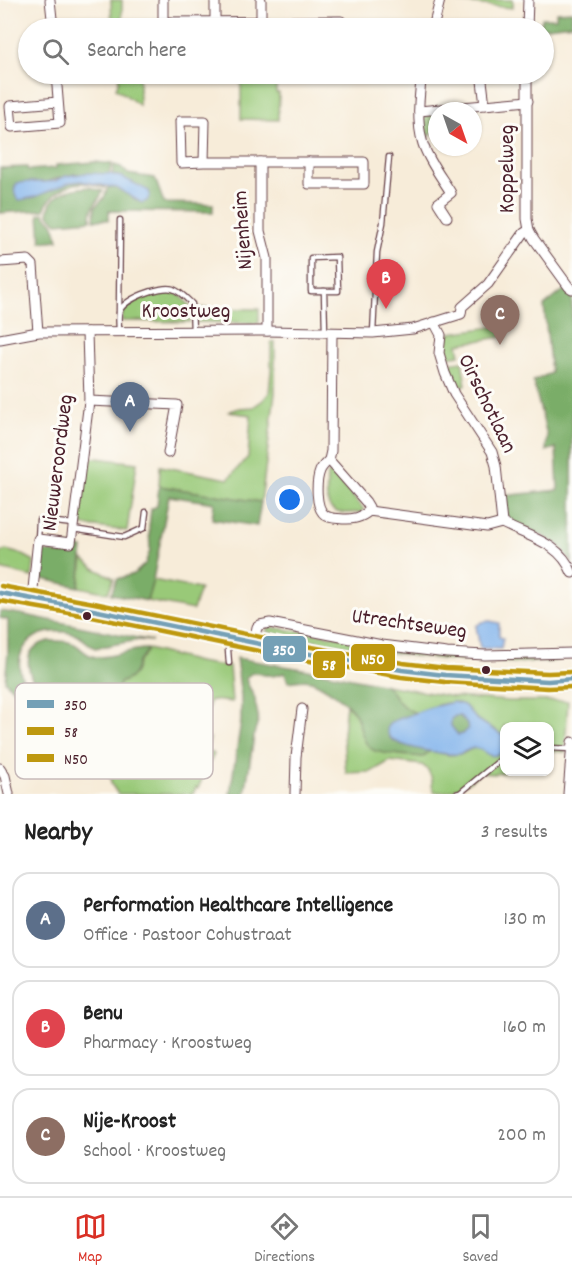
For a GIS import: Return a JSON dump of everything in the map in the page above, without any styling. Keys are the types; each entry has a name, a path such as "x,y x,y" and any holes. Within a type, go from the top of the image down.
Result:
{"main road":[{"name":"Utrechtseweg","path":"0,593 402,670 548,681 572,679"}],"street":[{"path":"50,0 51,18"},
{"path":"163,0 163,18"},
{"path":"215,0 215,18"},
{"path":"261,0 261,18"},
{"path":"436,18 440,0"},
{"path":"527,18 528,0"},
{"path":"57,84 60,123 12,127 10,106 58,102"},
{"path":"421,84 420,130 429,158 451,193 438,203 447,217"},
{"path":"482,84 485,105"},
{"name":"Koppelweg","path":"527,84 527,219 529,230 570,288"},
{"path":"419,111 528,101"},
{"name":"Nijenheim","path":"204,162 205,121 180,121 181,163 204,162 260,162 309,162 364,162 364,184 309,184 309,162"},
{"name":"Nijenheim","path":"260,162 260,231 267,258 267,331"},
{"name":"Kroostweg","path":"0,339 38,332 373,333 413,329 461,314 462,307 488,284 524,233 529,230"},
{"path":"0,262 28,260 33,265 38,332"},
{"name":"Oirschotlaan","path":"434,322 441,335 439,353 454,394 492,452 496,466 502,523"},
{"name":"Nieuweroordweg","path":"32,599 38,539 71,543 89,401 87,332"},
{"path":"329,333 331,451 329,460 319,473 318,503 326,516 355,519 369,511 487,527 502,523 554,548 563,556 572,573"},
{"path":"89,401 177,405 168,453"},
{"path":"329,460 366,502 369,511"},
{"name":"Utrechtseweg","path":"254,642 257,627 270,623 382,645 447,653 485,655 572,653"},
{"path":"295,794 296,757 302,709"},
{"path":"568,794 572,746"},
{"path":"0,768 5,776 9,794"}],"lane":[{"path":"373,333 377,252 384,223 389,157"},
{"path":"119,332 120,220"},
{"path":"337,257 338,291 324,291 311,291 310,258 337,257"},
{"path":"119,312 124,304 138,297 152,291 171,288 182,294 192,304 193,332"},
{"path":"324,291 329,333"},
{"path":"38,539 39,520 124,537 144,528 146,512"},
{"path":"229,663 230,637"},
{"path":"554,748 572,746"},
{"path":"456,794 500,759"}],"green space":[{"path":"111,0 122,0 122,18 112,18"},
{"path":"513,0 513,8 442,1"},
{"path":"572,11 572,24 554,26 556,12"},
{"path":"118,84 139,84 139,105 116,88"},
{"path":"241,84 276,84 276,93 279,93 278,120 241,119"},
{"path":"428,115 428,138 424,120 425,116"},
{"path":"95,162 112,164 109,174 74,174 45,182 30,182 35,197 75,181 91,182 105,188 84,183 77,184 57,193 44,210 0,213 0,168 27,167 28,170"},
{"path":"114,165 121,167 128,174 155,178 164,203 213,204 213,212 109,211 109,220 94,220 95,207 104,198 108,187 117,188 142,203 124,178 112,174"},
{"path":"89,187 103,191 93,207 91,220 57,223 48,214 52,201 57,196 69,190"},
{"path":"44,213 54,225 58,240 41,242 39,214"},
{"path":"565,289 572,292 572,563 559,545 510,522 506,516 502,496 558,490 556,448 546,451 547,435 533,381 551,373 544,306"},
{"path":"171,291 181,296 190,306 190,322 122,321 123,311 131,303"},
{"path":"195,308 259,309 259,323 195,322"},
{"path":"506,325 507,336 458,344 460,355 446,357 446,342 450,333"},
{"path":"271,342 275,342 275,393 261,502 159,486 160,466 228,479 248,457 251,415 228,412 253,407 269,393"},
{"path":"462,361 466,385 456,387 446,363"},
{"path":"88,457 137,463 127,531 79,525"},
{"path":"332,471 364,510 362,512 340,513 330,507 327,495 327,475"},
{"path":"159,486 261,502 257,526 212,519 214,503 169,496 147,601 111,594 117,579 134,574 145,564 150,550 151,509 157,506"},
{"path":"65,546 83,548 79,587 38,578 40,551 63,554"},
{"path":"6,550 24,555 34,562 32,577 0,569 0,552"},
{"path":"83,559 94,568 114,578 108,593 79,587"},
{"path":"153,580 200,589 193,610 147,601"},
{"path":"0,611 152,641 139,640 95,648 75,634 62,632 41,634 31,640 20,657 19,667 24,683 15,683 15,692 5,681 8,620 0,618"},
{"path":"269,627 485,657 562,658 547,662 498,662 431,658 266,632"},
{"path":"49,641 69,642 96,657 148,649 138,662 135,672 130,678 120,683 34,683 29,669 29,657 35,647"},
{"path":"148,649 198,662 229,667 232,702 213,700 213,683 120,683 130,678"},
{"path":"236,658 386,685 401,704 416,713 391,722 390,738 400,744 430,751 423,757 373,750 366,743 355,713 328,690 311,681 288,682 285,673 273,676 254,673 246,678 255,699 258,721 245,794 230,794 241,721 241,696"},
{"path":"386,685 454,697 510,701 568,701 565,752 554,751 554,722 500,722 500,733 476,718 460,704 440,704 416,713 401,704"},
{"path":"346,704 355,713 366,743 399,754 423,757 430,751 449,755 462,754 473,748 478,748 489,755 500,753 500,773 480,773 459,787 435,792 428,770 422,765 390,761 371,772 346,773 343,734"},
{"path":"460,716 467,724 468,729 463,734 458,735 451,726 451,719"},
{"path":"111,779 202,779 193,794 118,794 111,784"}],"water":[{"path":"86,173 110,174 124,178 149,191 150,195 147,201 142,203 117,188 81,181 71,182 35,197 20,200 15,195 14,189 17,183 55,181 66,176"},
{"path":"490,621 499,623 499,637 503,638 501,649 480,648 476,626"},
{"path":"453,702 464,705 476,719 500,734 500,754 494,756 472,748 459,754 444,754 404,745 390,737 387,727 391,722 428,708","holes":["460,716 468,729 458,735 451,726 451,719"]}],"transit line":[{"name":"N50","path":"1,586 403,663 446,668 571,672"},
{"name":"350","path":"0,593 402,670 548,681 572,679"},
{"name":"58","path":"0,601 401,677 445,682 548,688 572,687"}],"place":[{"name":"Benu","path":"386,309"},
{"name":"Nije-Kroost","path":"500,345"},
{"name":"Performation Healthcare Intelligence","path":"130,432"}]}
